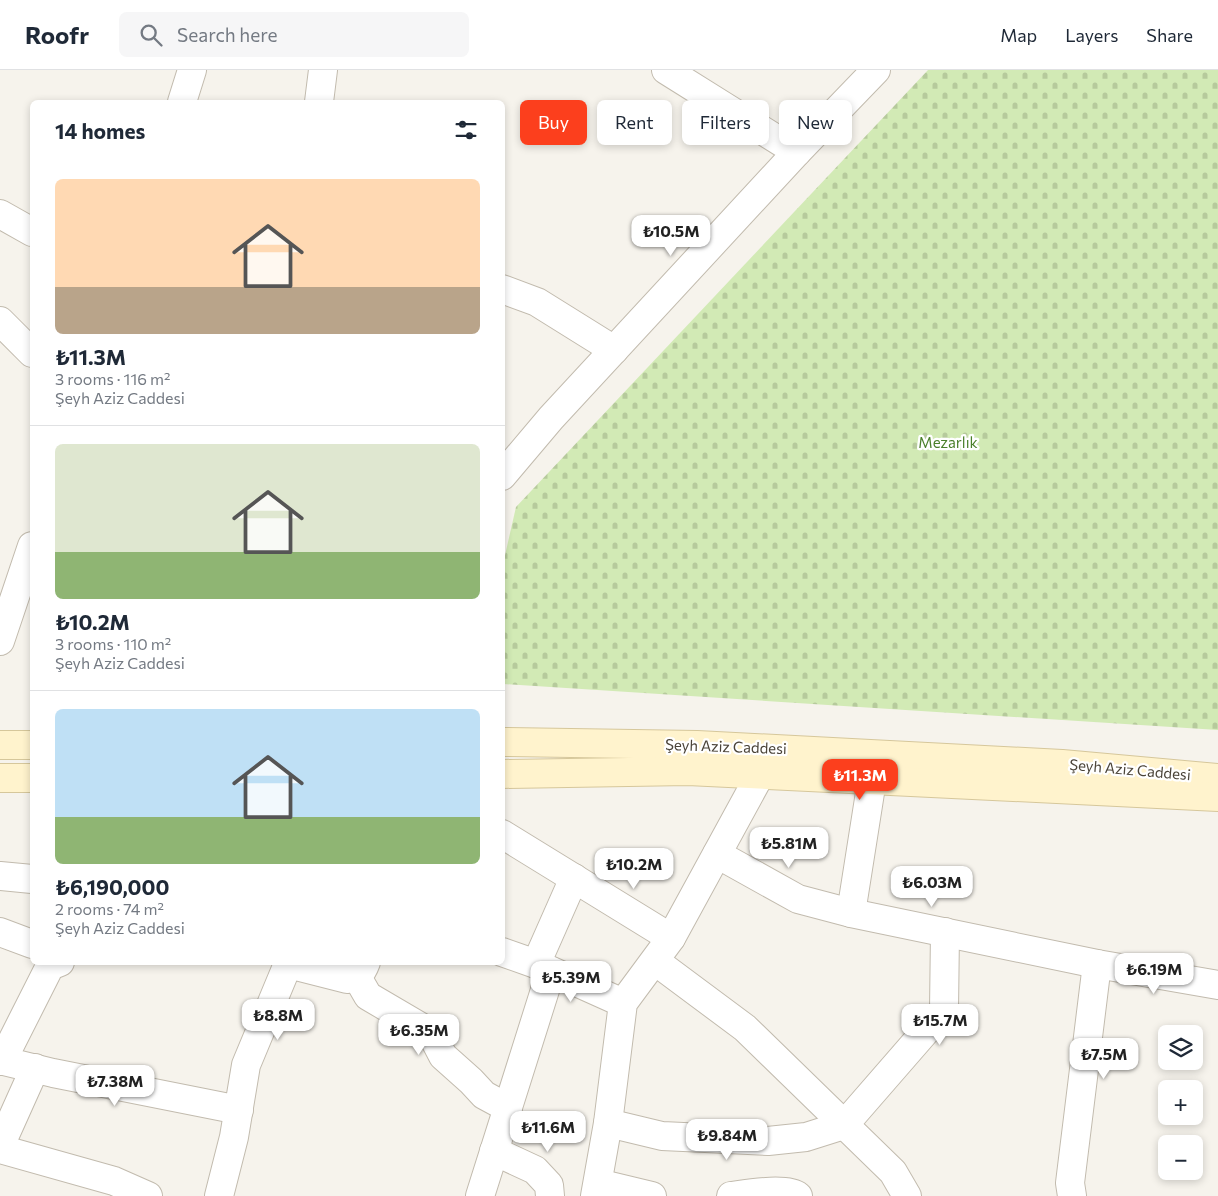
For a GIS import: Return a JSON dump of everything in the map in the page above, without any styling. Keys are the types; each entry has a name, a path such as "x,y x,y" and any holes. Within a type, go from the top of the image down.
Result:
{"main road":[{"name":"Şeyh Aziz Caddesi","path":"505,742 697,745 1062,764 1218,778"},
{"path":"0,745 30,745"},
{"name":"Şeyh Aziz Caddesi","path":"505,774 688,771 1218,797"},
{"path":"0,778 30,778"}],"street":[{"path":"183,100 192,70"},
{"path":"320,100 323,70"},
{"path":"666,70 698,78 797,152"},
{"path":"505,472 551,418 797,152 876,70"},
{"path":"0,214 30,231"},
{"path":"505,290 537,302 614,350"},
{"path":"0,321 30,351"},
{"path":"0,641 30,552"},
{"path":"652,1196 596,1189 608,1123 623,1003 671,938 760,775"},
{"path":"850,913 872,780"},
{"path":"505,836 671,938"},
{"path":"717,854 798,899 850,913 1097,964 1218,985"},
{"path":"0,876 30,879"},
{"path":"480,1196 508,1108 543,968 574,878"},
{"path":"0,932 30,943"},
{"path":"608,1123 662,1136 768,1141 806,1137 844,1125 944,1010 945,932"},
{"path":"505,953 623,1003"},
{"path":"655,960 745,1028 892,1172 907,1196"},
{"path":"1072,1196 1070,1183 1097,964"},
{"path":"52,965 50,966 1,1060 239,1110"},
{"path":"219,1196 232,1144 246,1065 286,965"},
{"path":"294,965 347,979 362,970 368,996 431,1033 443,1056 472,1081 484,1096 508,1108"},
{"path":"35,1068 0,1147 114,1181 148,1196"},
{"path":"494,1151 535,1170 550,1185 550,1196"},
{"path":"731,1196 756,1192 795,1193 798,1196"}],"green space":[{"name":"Mezarlık","path":"928,70 1218,70 1218,730 505,684 505,555 516,507"}]}
